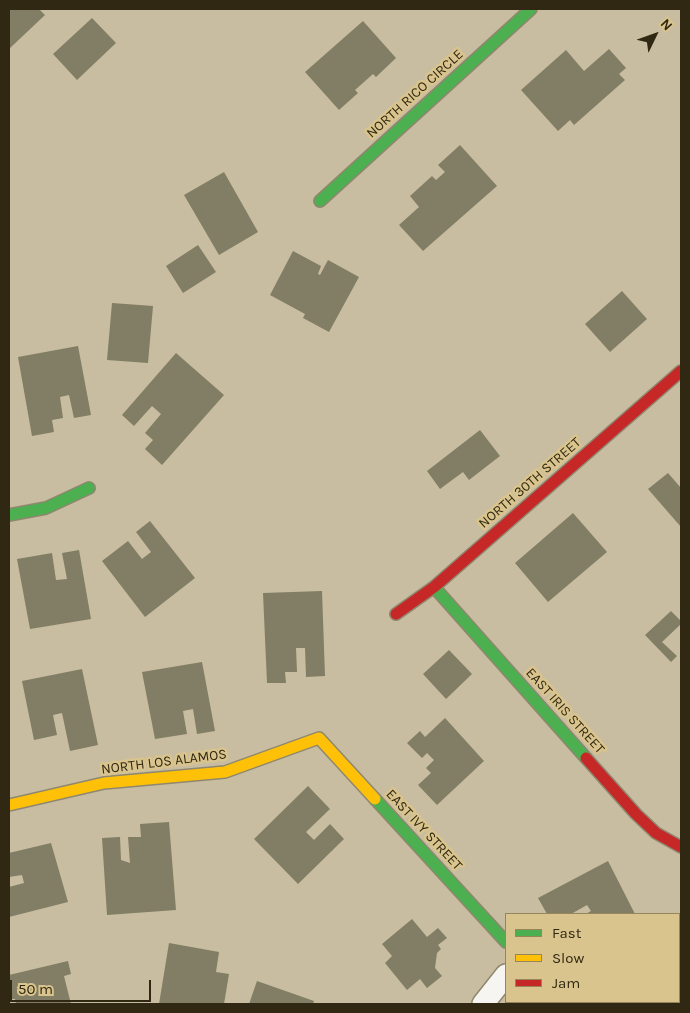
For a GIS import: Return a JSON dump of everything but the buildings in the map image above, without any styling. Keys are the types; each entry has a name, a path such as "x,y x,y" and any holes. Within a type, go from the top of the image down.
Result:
{"street":[{"name":"NORTH RICO CIRCLE","path":"320,201 531,9"},
{"name":"NORTH 30TH STREET","path":"396,614 434,587 681,371"},
{"path":"9,515 46,508 89,488"},
{"name":"EAST IRIS STREET","path":"434,587 636,814 656,833 681,847"},
{"name":"NORTH LOS ALAMOS","path":"9,805 104,783 225,772 319,738"},
{"name":"EAST IVY STREET","path":"319,738 505,941"},
{"path":"483,1004 505,976"}],"traffic: fast":[{"path":"320,201 531,9"},
{"path":"9,515 46,508 89,488"},
{"path":"434,587 586,758"},
{"path":"375,799 505,941"}],"traffic: slow":[{"path":"9,805 104,783 225,772 319,738 375,799"}],"traffic: jam":[{"path":"396,614 434,587 681,371"},
{"path":"586,758 636,814 656,833 681,847"}]}
